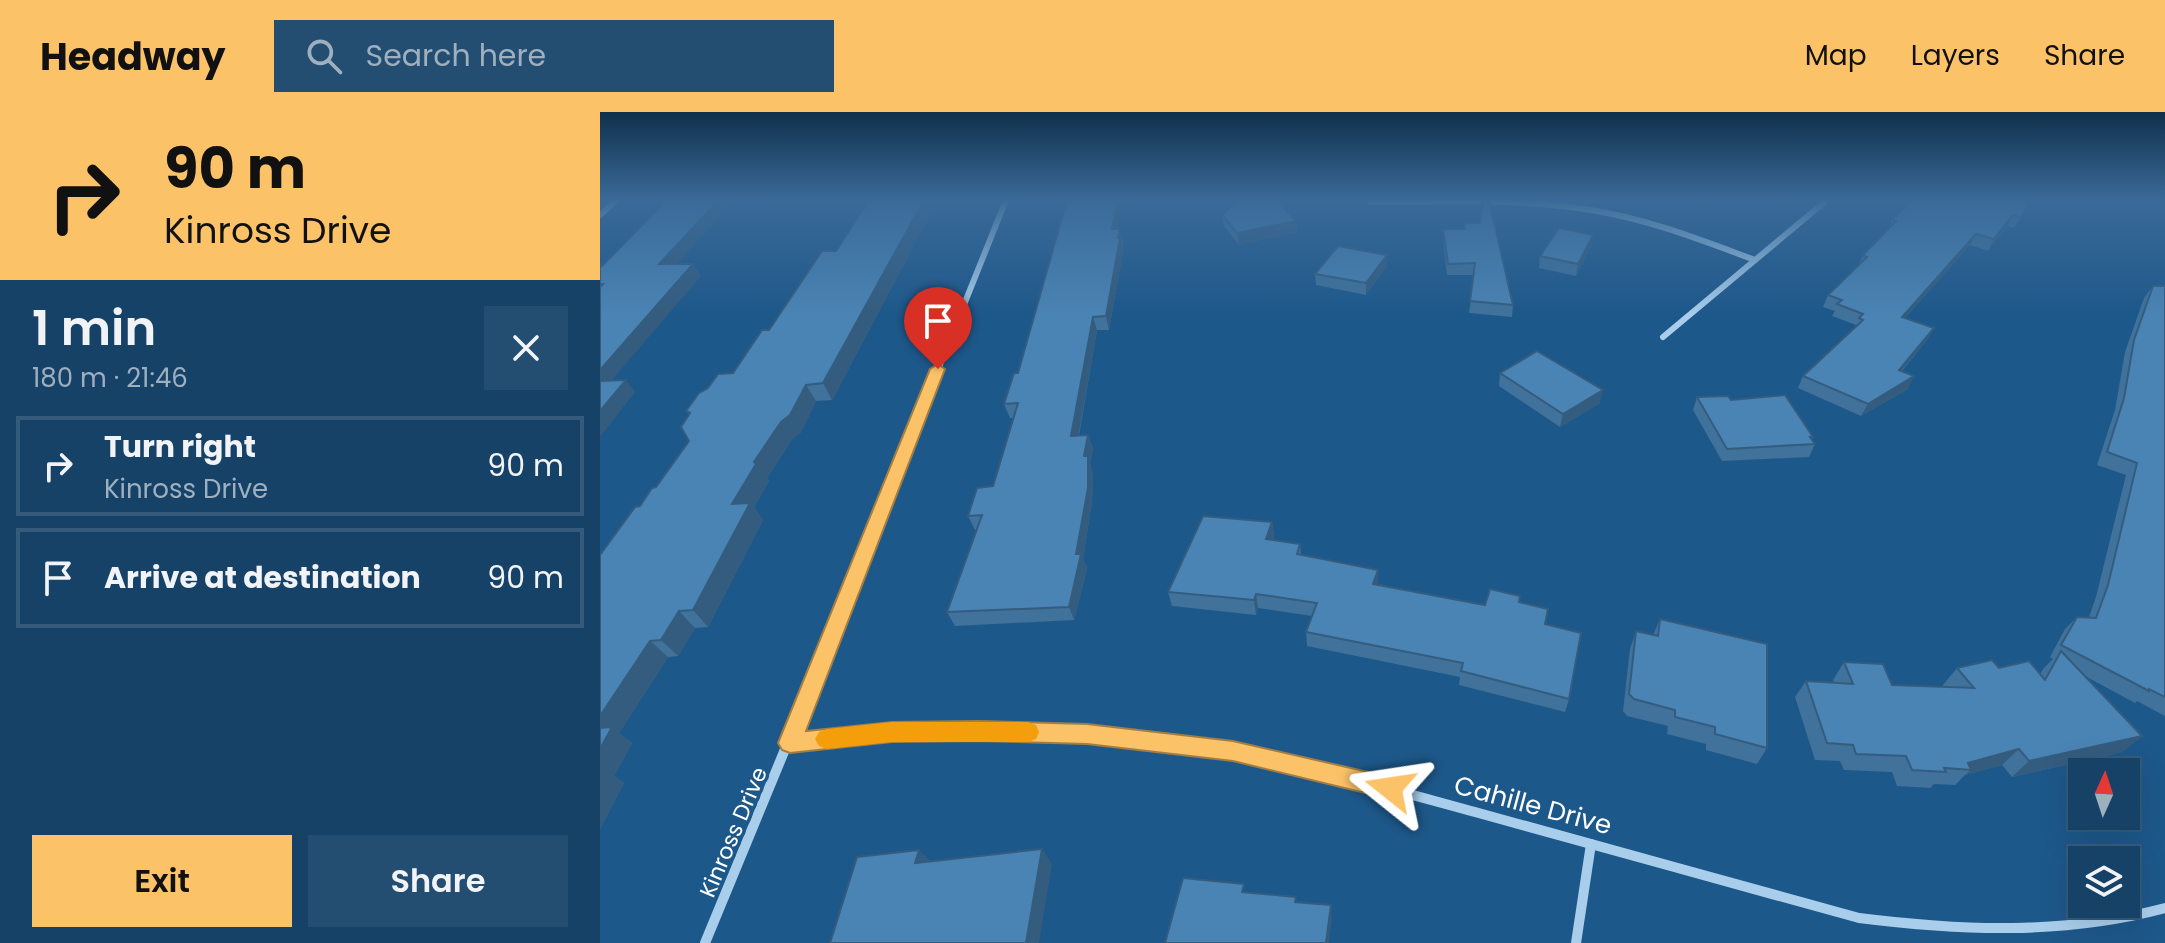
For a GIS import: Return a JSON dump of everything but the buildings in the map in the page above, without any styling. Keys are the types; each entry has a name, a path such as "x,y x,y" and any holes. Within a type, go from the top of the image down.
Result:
{"street":[{"name":"Kinross Drive","path":"705,943 790,743 991,239"},
{"path":"1695,239 1755,260"},
{"path":"1663,337 1780,239"},
{"name":"Cahille Drive","path":"790,743 892,732 978,731 1162,741 1233,751 1335,774 1859,918 1928,927 2006,929 2081,924 2165,908"},
{"path":"1576,943 1591,844"}],"slow traffic":[{"path":"827,739 892,732 1028,732"}],"route":[{"path":"938,369 790,743 892,732 1087,734 1233,751 1390,788"}]}
